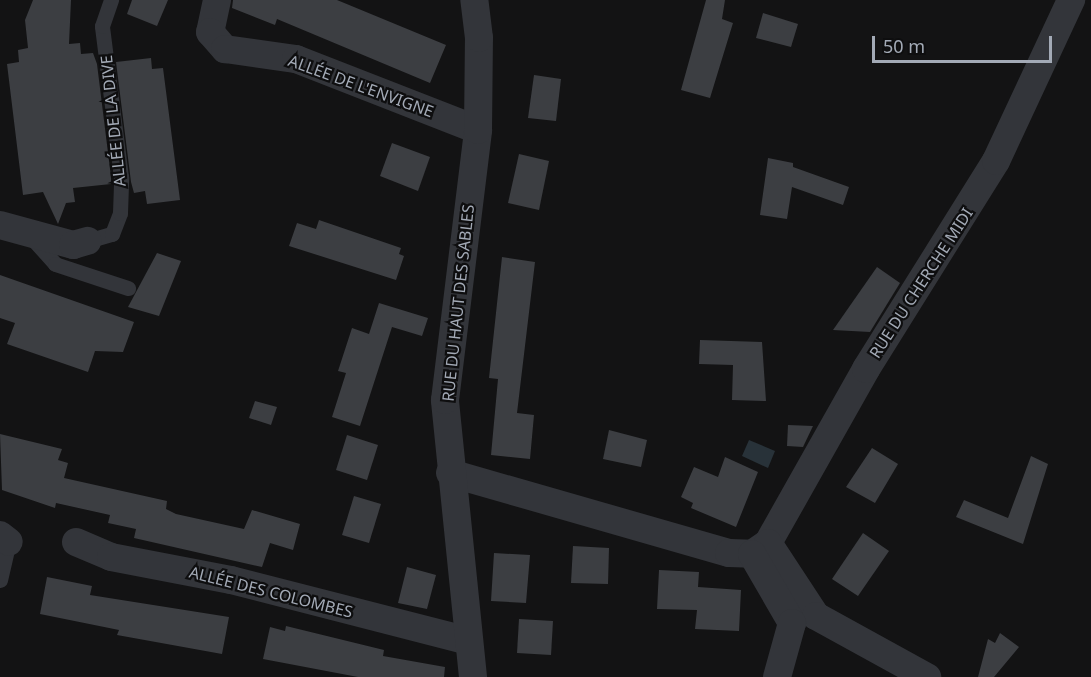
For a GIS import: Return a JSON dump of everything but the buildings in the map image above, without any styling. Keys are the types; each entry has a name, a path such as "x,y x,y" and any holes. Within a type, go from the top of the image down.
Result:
{"street":[{"name":"ALLÉE DE L'ENVIGNE","path":"217,0 210,32 225,49 296,59 478,130"},
{"name":"RUE DU HAUT DES SABLES","path":"473,677 450,473 445,400 478,130 479,38 474,0"},
{"name":"RUE DU CHERCHE MIDI","path":"760,549 866,369 996,161 1071,0"},
{"name":"ALLÉE DE LA DIVE","path":"0,225 73,245 87,241"},
{"path":"450,473 729,553 760,549"},
{"name":"ALLÉE DES COLOMBES","path":"76,542 111,557 231,580 468,641"},
{"path":"760,549 792,623 777,677"},
{"path":"760,549 816,616 927,677"}],"lane":[{"name":"ALLÉE DE LA DIVE","path":"87,241 112,234 120,213 121,177 102,26 111,0"},
{"path":"27,232 55,264 128,288"},
{"path":"0,580 4,539"}],"shaded area":[{"path":"749,440 775,451 768,468 742,456"}]}
